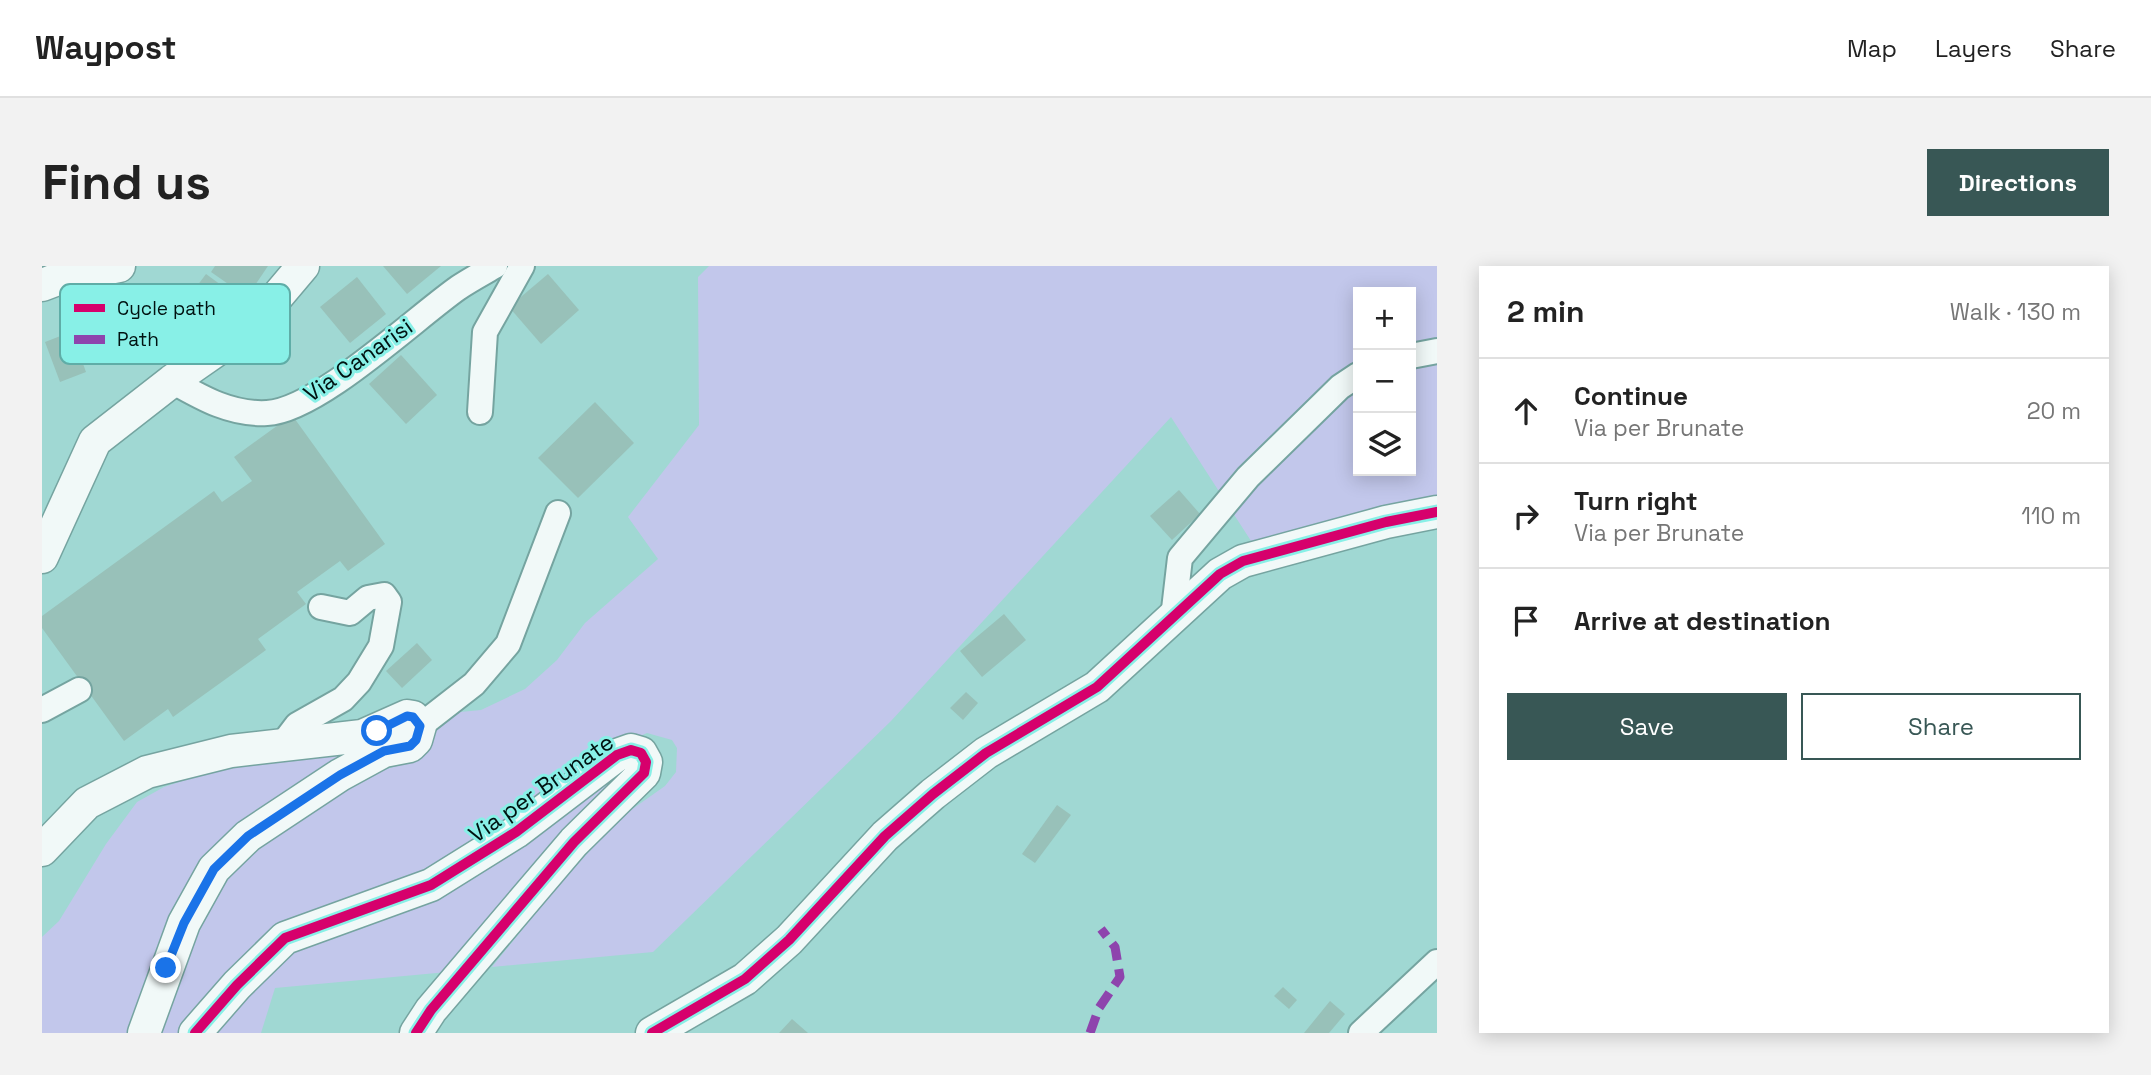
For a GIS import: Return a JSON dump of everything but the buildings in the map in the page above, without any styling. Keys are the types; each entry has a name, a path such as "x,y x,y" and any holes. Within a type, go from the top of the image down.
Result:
{"street":[{"path":"42,285 63,277 116,266"},
{"path":"288,284 303,266"},
{"name":"Via Canarisi","path":"172,381 213,404 246,413 270,413 290,407 324,389 460,287 495,266"},
{"path":"480,412 485,332 522,266"},
{"path":"1416,355 1437,351"},
{"path":"42,557 95,441 196,364"},
{"path":"1173,618 1180,558 1248,477 1340,387 1353,378"},
{"path":"652,1033 745,979 789,940 885,836 933,794 986,753 1097,687 1220,574 1243,561 1386,522 1437,512"},
{"path":"144,1033 184,923 214,869 248,836 340,775 384,751 410,746 416,740 420,726 474,684 508,644 558,513"},
{"path":"281,746 297,725 343,699 359,682 381,646 389,602 384,595 368,598 350,613 321,607"},
{"path":"42,710 79,690"},
{"path":"42,850 87,803 147,772 230,751 362,736 407,716 413,717 420,726"},
{"name":"Via per Brunate","path":"195,1033 237,985 285,938 431,885 516,832 617,755 631,750 641,753 646,762 644,773 574,842 431,1010 416,1033"},
{"path":"1360,1033 1437,962"}],"shaded area":[{"path":"709,266 1437,266 1437,497 1253,544 1171,417 891,721 653,952 492,967 559,884 621,817 665,786 676,772 677,748 672,740 647,733 631,740 430,878 288,931 183,1033 157,1033 158,1019 223,874 254,844 348,786 383,770 411,762 423,752 433,733 460,712 481,710 525,689 557,660 585,623 658,559 628,517 699,425 698,277"},
{"path":"378,741 246,829 136,1033 42,1033 42,937 59,921 106,844 137,802 164,787 231,765"},
{"path":"617,766 635,770 458,971 275,988 261,1033 214,1033 229,1011 291,952"}],"marked path":[{"path":"1090,1033 1099,1008 1120,977 1115,947 1101,929"}],"cycle path":[{"path":"652,1033 745,979 789,940 885,836 933,794 986,753 1097,687 1220,574 1243,561 1386,522 1437,512"},
{"path":"195,1033 237,985 285,938 431,885 516,832 617,755 631,750 641,753 646,762 644,773 574,842 431,1010 416,1033"}],"route":[{"path":"166,968 184,923 214,869 248,836 340,775 384,751 410,746 416,740 420,726 413,717 407,716 377,731"}]}
